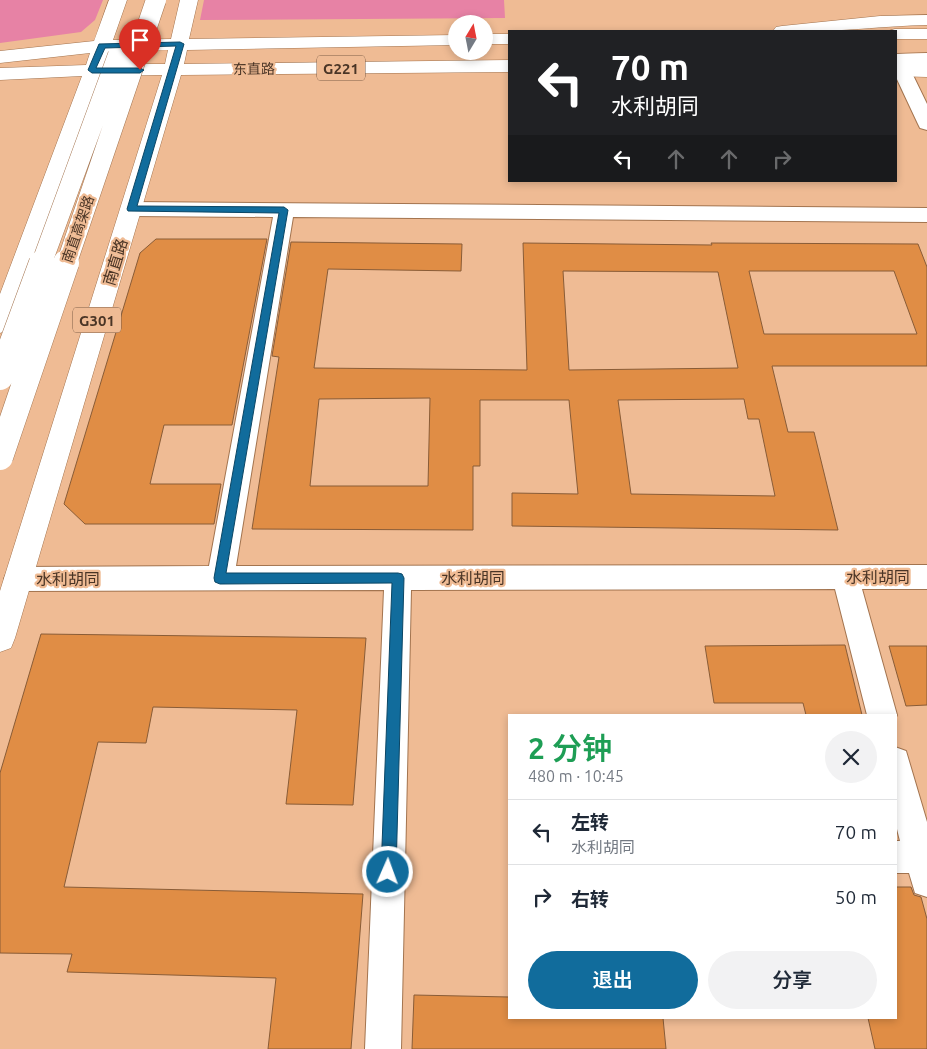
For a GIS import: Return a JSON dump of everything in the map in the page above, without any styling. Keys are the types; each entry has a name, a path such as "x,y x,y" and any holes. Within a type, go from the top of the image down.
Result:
{"main road":[{"path":"0,324 50,193 118,0"},
{"name":"南直高架路","path":"0,377 138,0"},
{"name":"南直高架路","path":"0,457 156,0"},
{"name":"南直路","path":"0,638 173,70 189,0"},
{"path":"792,30 880,21 927,20"},
{"path":"897,34 927,34"},
{"path":"493,40 508,39"},
{"name":"东直路","path":"0,57 102,46 448,40"},
{"path":"897,67 927,59"},
{"name":"东直路","path":"0,74 92,70 508,66"},
{"path":"897,67 927,71"}],"street":[{"path":"897,67 927,124"},
{"path":"131,209 927,215"},
{"path":"220,578 284,210"},
{"path":"845,577 882,714"},
{"name":"水利胡同","path":"18,579 927,577"},
{"path":"383,1049 398,578"},
{"path":"897,771 917,863"}],"shaded area":[{"path":"0,0 103,0 95,20 81,32 0,43"},
{"path":"204,0 504,0 505,18 493,18 493,15 448,15 448,18 200,20"}],"building":[{"path":"156,239 267,239 232,425 164,425 150,484 221,484 214,524 85,524 64,504 140,253"},
{"path":"291,242 462,244 461,271 328,269 314,368 527,370 523,243 712,245 711,243 918,244 927,267 927,366 772,366 788,432 814,432 838,530 512,526 512,493 578,494 569,400 480,400 480,466 473,466 473,530 252,529 279,357 272,356","holes":["563,271 718,272 738,368 569,370","749,271 894,271 917,334 764,334","430,398 428,486 310,486 319,399","744,399 748,419 759,419 775,496 631,494 618,400"]},
{"path":"41,634 366,638 353,805 286,804 297,710 153,707 146,743 98,742 64,887 363,894 351,1049 268,1049 276,978 67,972 72,954 0,953 0,773"},
{"path":"845,645 862,714 806,714 803,703 714,703 705,646"},
{"path":"889,646 927,646 927,705 906,706"},
{"path":"897,887 911,887 914,895 921,897 927,919 927,1049 875,1049 868,1019 897,1019"},
{"path":"414,995 508,997 508,1019 663,1019 666,1049 412,1049"}],"route":[{"path":"140,70 92,70 102,46 180,44 131,209 284,210 220,578 398,578 388,872"}]}
